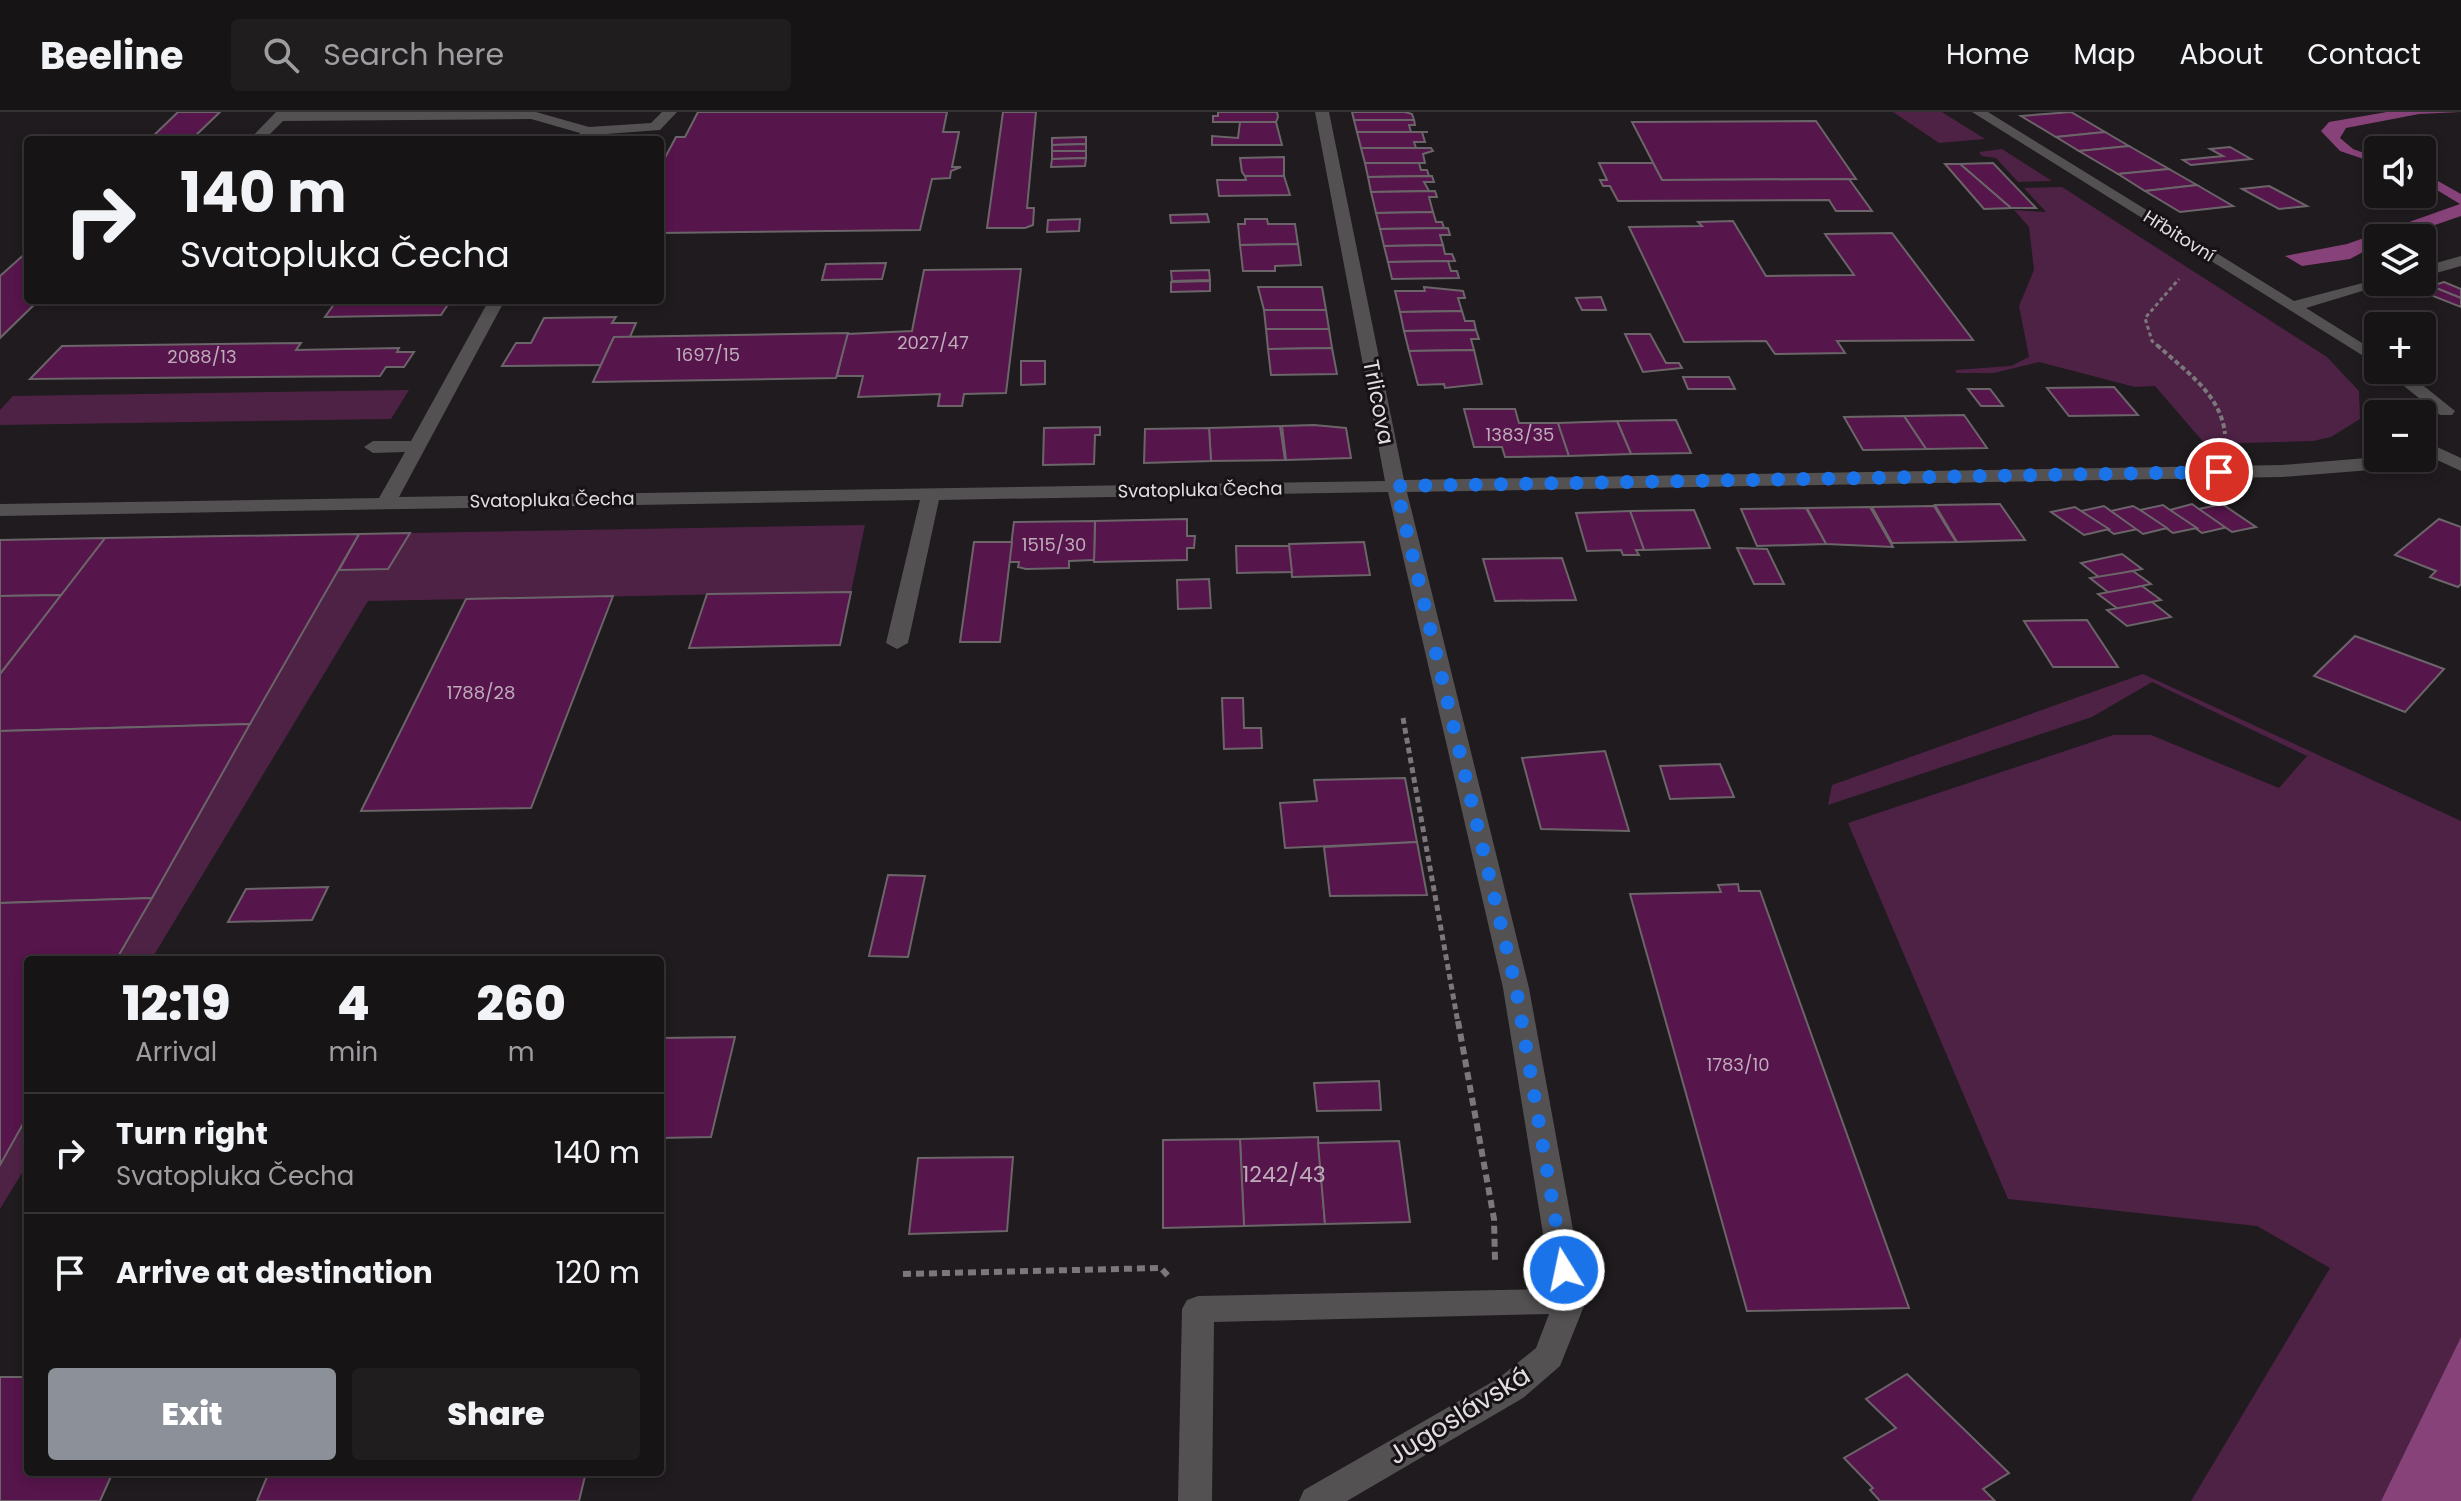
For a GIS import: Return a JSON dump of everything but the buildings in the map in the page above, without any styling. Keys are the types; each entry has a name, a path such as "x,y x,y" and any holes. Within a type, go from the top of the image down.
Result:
{"street":[{"path":"260,136 282,114 532,115 586,136 652,134 670,112"},
{"name":"Trlicova","path":"1322,112 1396,486 1516,988 1570,1301"},
{"name":"Hřbitovní","path":"1979,112 2364,351"},
{"path":"2436,268 2461,261"},
{"path":"2291,307 2364,287"},
{"path":"386,503 495,304"},
{"path":"2414,384 2454,411"},
{"path":"373,447 417,446"},
{"path":"2436,455 2461,465"},
{"name":"Svatopluka Čecha","path":"0,510 2282,471 2364,465"},
{"path":"897,643 931,494"},
{"path":"1195,1501 1198,1309 1570,1301"},
{"name":"Jugoslávská","path":"1316,1501 1511,1388 1549,1356 1570,1301"}],"path":[{"path":"2181,277 2145,318 2146,329 2152,341 2218,407 2226,422 2223,447"},
{"path":"2359,427 2368,422 2366,392"},
{"path":"1402,711 1494,1219 1496,1302"},
{"path":"903,1274 1161,1268 1198,1309"}],"shaded area":[{"path":"1893,112 1942,112 1985,139 1939,143"},
{"path":"2387,112 2460,112 2419,114 2346,128 2340,138 2353,149 2364,153 2364,159 2340,151 2321,131 2329,122"},
{"path":"2002,149 2052,181 2018,182 1996,158 1982,156 1979,152"},
{"path":"2436,180 2461,194 2461,216 2436,225 2404,224 2460,204 2436,189"},
{"path":"2062,187 2327,357 2359,391 2360,419 2331,437 2313,441 2205,444 2155,386 2135,387 2039,362 1994,373 1957,373 1955,370 2011,366 2029,357 2019,306 2034,270 2029,227 2014,210 2046,212 2024,188"},
{"path":"2364,238 2364,252 2350,259 2302,266 2285,256"},
{"path":"409,390 391,419 0,425 0,410 13,396"},
{"path":"865,525 851,592 368,601 153,956 118,956 339,570 388,568 410,533"},
{"path":"2143,674 2461,821 2461,1337 2381,1501 2191,1501 2330,1268 2257,1226 2008,1199 1848,823 2113,735 2151,735 2279,788 2307,756 2152,682 2092,717 1828,805 1832,785"},
{"path":"24,1122 24,1170 0,1209 0,1165"},
{"path":"2461,1337 2461,1501 2381,1501"}],"route":[{"path":"1564,1270 1516,988 1396,486 2219,472"}]}
